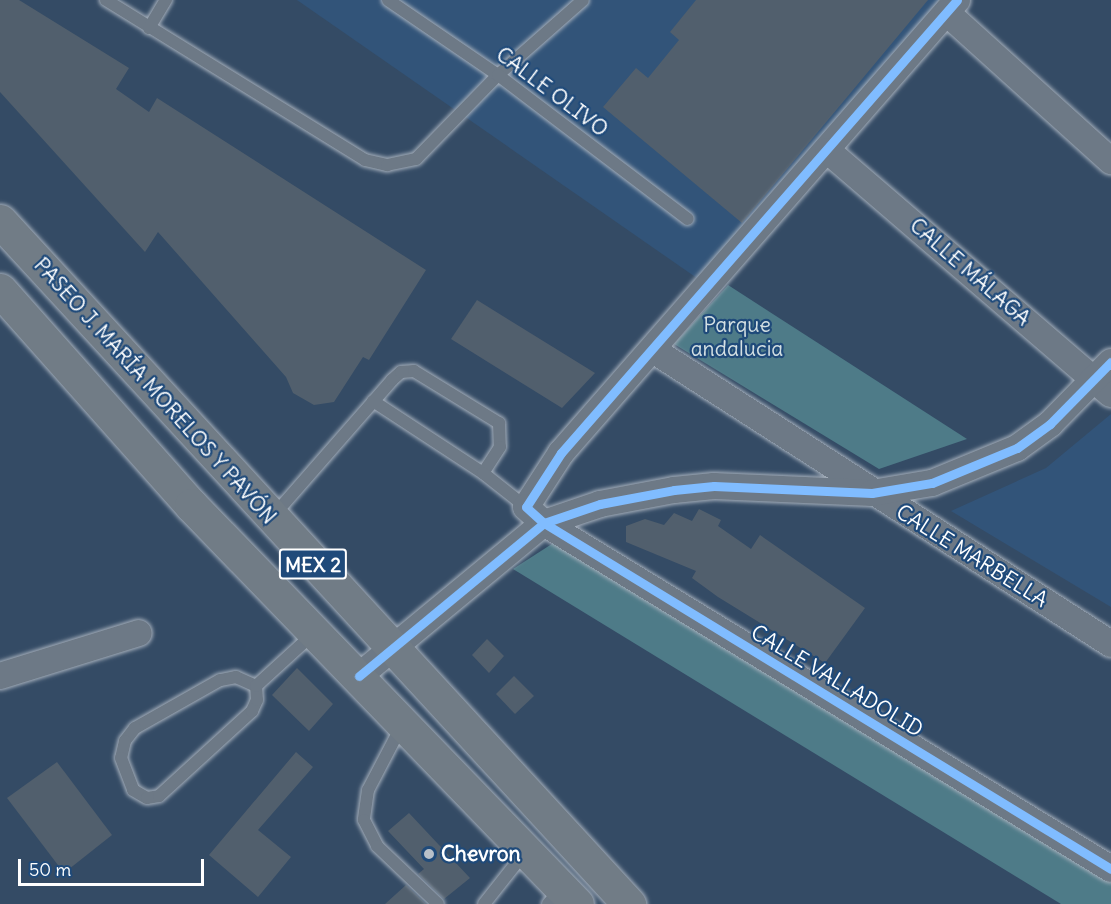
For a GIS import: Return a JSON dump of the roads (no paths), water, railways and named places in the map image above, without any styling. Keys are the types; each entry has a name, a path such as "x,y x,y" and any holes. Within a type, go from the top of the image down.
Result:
{"highway":[{"name":"PASEO J. MARÍA MORELOS Y PAVÓN","path":"0,221 390,648 629,904"},
{"name":"MEX 2","path":"0,290 191,505 526,851 562,899"}],"street":[{"path":"359,676 535,515 561,453 828,151 952,6 1111,161"},
{"name":"CALLE MÁLAGA","path":"828,151 1106,379"},
{"name":"CALLE MARBELLA","path":"653,350 872,493 1111,644"},
{"path":"535,515 714,486 872,493 932,483 1017,448 1106,379"},
{"name":"CALLE VALLADOLID","path":"535,515 1111,870"},
{"path":"0,676 139,633"}],"lane":[{"path":"106,0 365,160 387,165 416,159 498,75 583,0"},
{"path":"148,28 166,0"},
{"name":"CALLE OLIVO","path":"388,0 498,75 688,219"},
{"path":"271,518 401,372 414,371 489,417 503,433 500,447 483,473"},
{"path":"374,400 483,473 535,515"},
{"path":"256,686 315,632"},
{"path":"236,677 256,686 257,700 252,711 159,796 147,798 133,790 121,758 125,741 135,729 220,680 236,677"},
{"path":"404,723 368,790 364,820 377,846 438,904"},
{"path":"484,904 526,851"}],"place":[{"name":"Chevron","path":"429,854"}],"park label":[{"name":"Parque andalucia","path":"737,337"}]}
